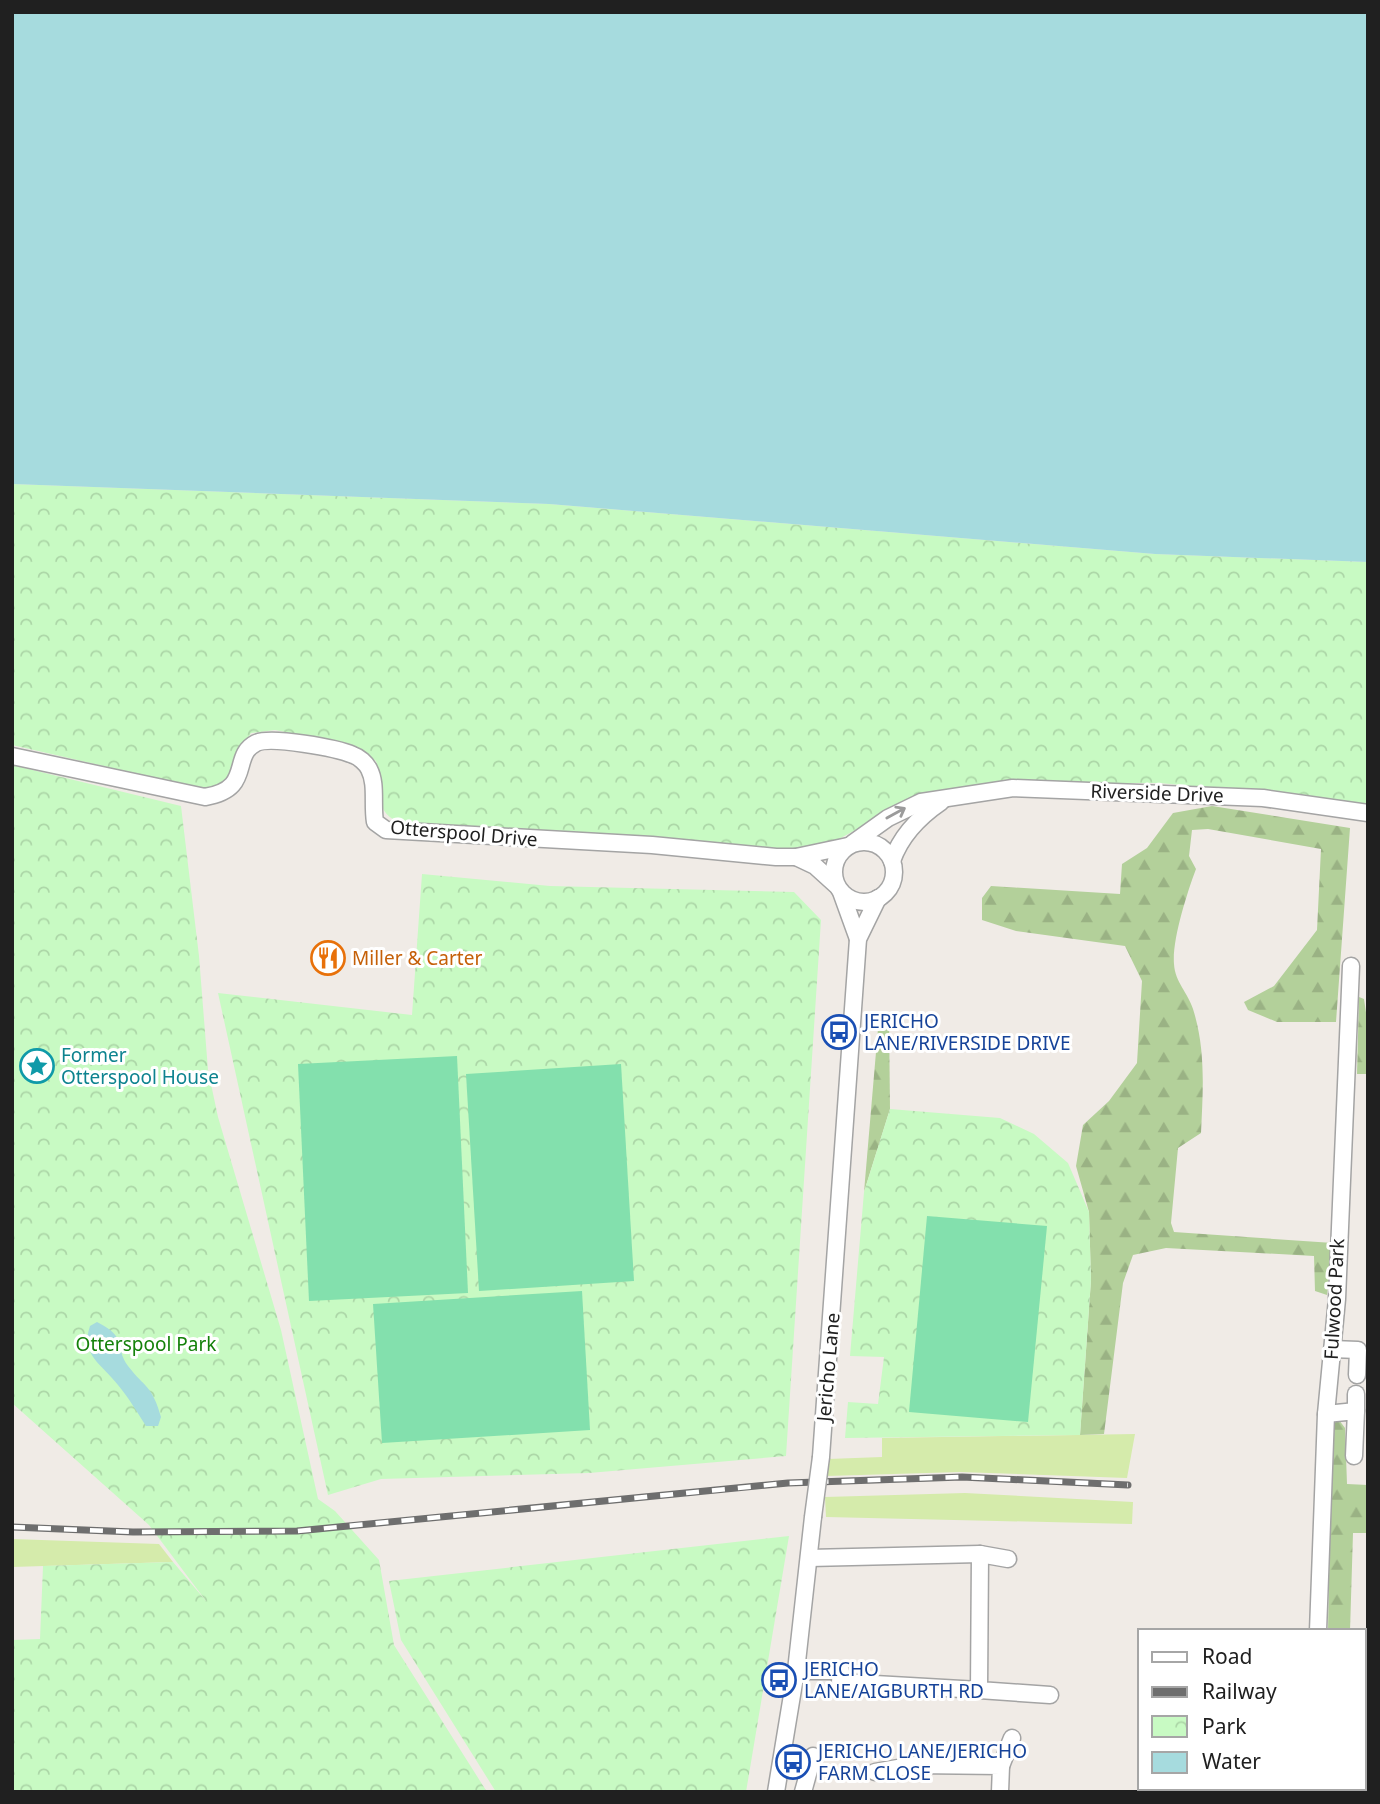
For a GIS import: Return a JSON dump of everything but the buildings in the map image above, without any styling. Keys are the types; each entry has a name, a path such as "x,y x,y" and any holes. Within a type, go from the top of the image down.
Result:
{"street":[{"name":"Otterspool Drive","path":"12,756 205,797 222,794 235,784 248,751 256,743 272,740 354,755 367,765 373,780 371,804 375,822 386,830 796,857 851,844"},
{"name":"Riverside Drive","path":"851,844 906,808 946,798 1013,788 1263,798 1368,813"},
{"path":"892,861 880,846 862,841 851,844 836,859 834,876 839,888 858,901 878,898 892,880 892,861 901,841 914,824 946,798"},
{"name":"Otterspool Drive","path":"796,857 815,866 839,888"},
{"name":"Jericho Lane","path":"839,888 858,939"},
{"name":"Jericho Lane","path":"776,1792 796,1671 821,1457 858,939 878,898"},
{"name":"Fulwood Park","path":"1318,1629 1326,1414 1332,1349 1351,966"},
{"path":"1332,1349 1358,1350 1357,1376"},
{"path":"1354,1456 1356,1394"},
{"path":"1326,1414 1356,1412"},
{"path":"809,1558 980,1555 1008,1559"},
{"path":"979,1690 980,1555"},
{"path":"796,1671 841,1671 979,1690 1050,1695"},
{"path":"1000,1792 1001,1766 1012,1738"},
{"path":"803,1792 813,1756"},
{"path":"875,1772 915,1765 1001,1766"}],"green space":[{"path":"12,484 549,504 1155,554 1368,562 1368,807 1314,798 1160,783 988,783 914,798 828,845 784,851 397,821 389,817 381,804 376,761 352,745 275,730 251,733 230,778 224,783 199,788 12,745"},
{"name":"Otterspool Park","path":"12,765 181,806 199,956 208,1070 218,1117 281,1330 318,1499 335,1511 379,1560 394,1645 487,1792 12,1792 12,1640 40,1639 43,1566 173,1562 206,1601 149,1525 12,1403"},
{"path":"1212,806 1350,828 1336,1022 1277,1022 1248,1010 1244,1002 1274,986 1317,930 1321,849 1208,829 1192,830 1189,856 1196,869 1178,930 1174,964 1193,1009 1200,1040 1203,1070 1201,1133 1178,1148 1171,1223 1174,1232 1333,1243 1327,1295 1315,1291 1314,1256 1166,1248 1133,1255 1123,1283 1104,1434 1080,1435 1091,1280 1089,1212 1076,1166 1083,1125 1109,1101 1137,1063 1142,981 1125,946 1016,931 982,920 982,898 991,886 1120,894 1122,864 1147,848 1173,813"},
{"path":"422,874 550,886 794,892 821,920 786,1456 589,1473 381,1479 328,1495 218,993 412,1015"},
{"path":"1359,997 1364,999 1368,1026 1368,1074 1357,1074"},
{"path":"889,1015 890,1109 864,1192 879,1017"},
{"path":"457,1056 468,1293 309,1301 298,1064"},
{"path":"621,1064 634,1281 479,1291 466,1074"},
{"path":"890,1109 1000,1118 1034,1134 1068,1163 1089,1212 1091,1280 1080,1435 845,1438 848,1402 878,1404 884,1357 850,1356 864,1192"},
{"path":"927,1216 1047,1226 1028,1422 909,1412"},
{"path":"582,1291 590,1430 382,1443 373,1304"},
{"path":"1339,1420 1345,1428 1347,1484 1368,1485 1368,1533 1353,1533 1350,1629 1328,1629 1332,1424"},
{"path":"1135,1434 1127,1478 960,1472 827,1476 828,1459 882,1457 882,1438"},
{"path":"965,1493 1133,1502 1132,1524 826,1517 825,1497"},
{"path":"789,1536 746,1792 496,1792 401,1640 389,1581"},
{"path":"12,1539 159,1544 173,1562 12,1567"}],"water":[{"path":"12,12 1368,12 1368,562 1155,554 549,504 12,484"},
{"path":"97,1322 117,1338 128,1366 151,1393 161,1417 158,1426 146,1426 122,1390 90,1352 90,1326"}],"railway":[{"path":"12,1527 133,1532 297,1531 788,1483 962,1477 1128,1485"}],"place":[{"name":"Miller & Carter","path":"328,958"},
{"name":"JERICHO LANE/RIVERSIDE DRIVE","path":"839,1032"},
{"name":"Former Otterspool House","path":"37,1066"},
{"name":"JERICHO LANE/AIGBURTH RD","path":"779,1680"},
{"name":"JERICHO LANE/JERICHO FARM CLOSE","path":"793,1762"}]}
